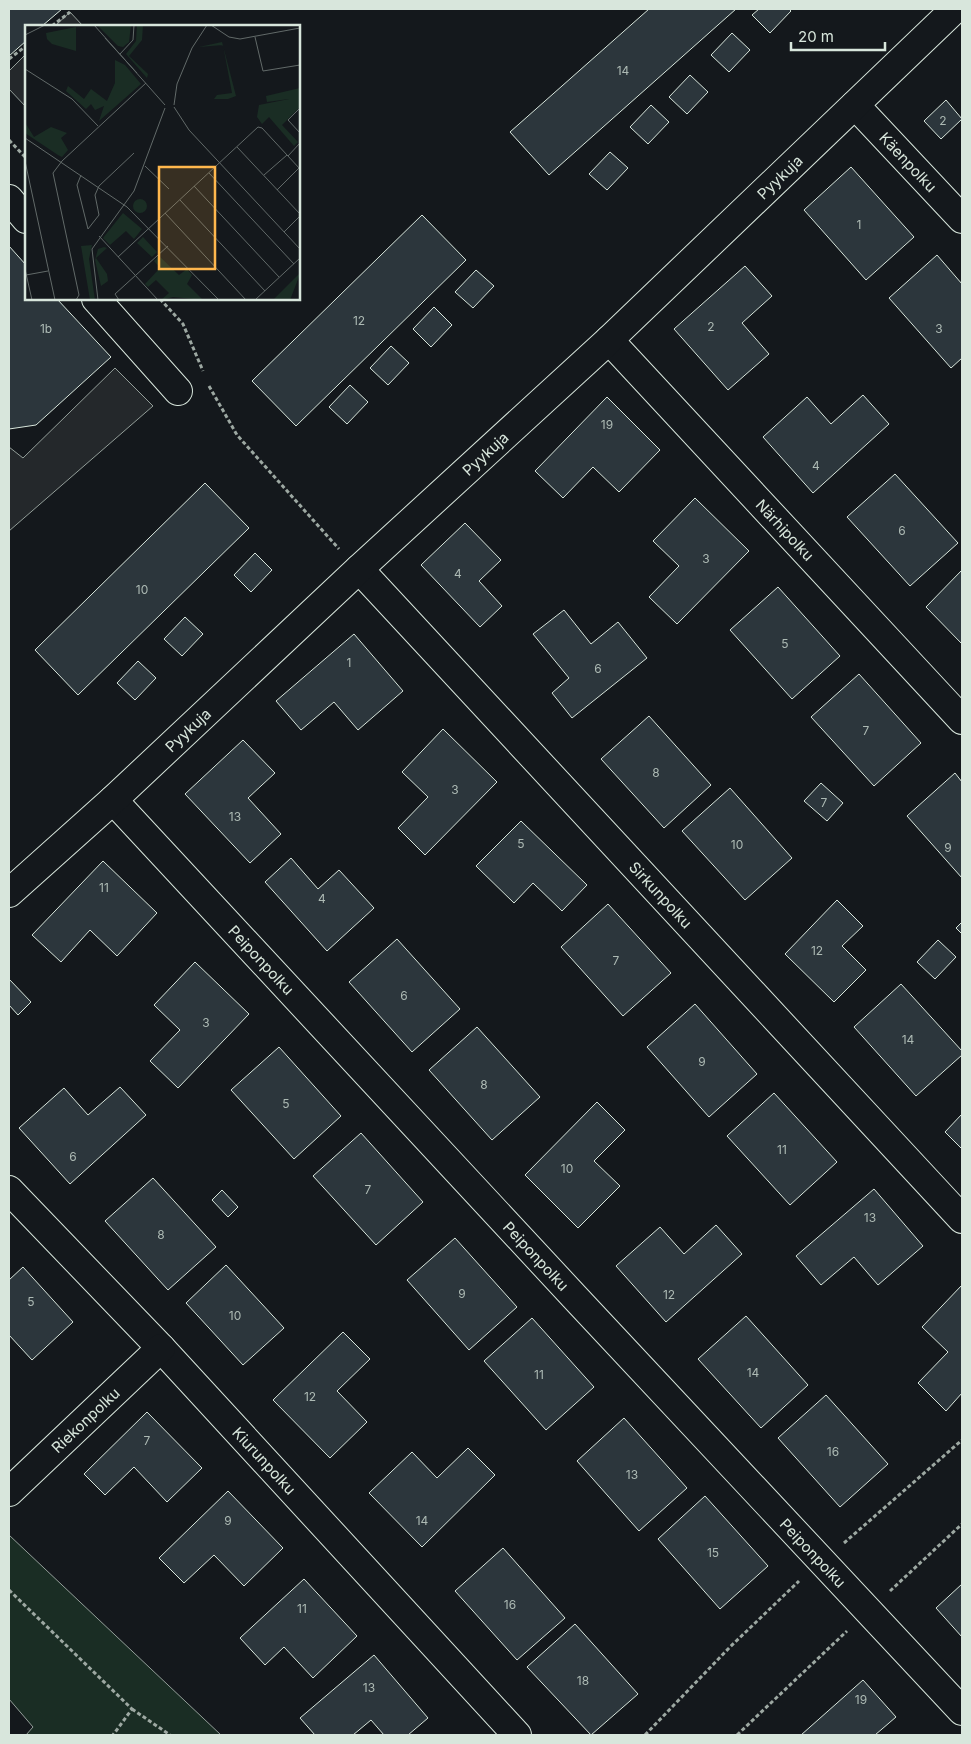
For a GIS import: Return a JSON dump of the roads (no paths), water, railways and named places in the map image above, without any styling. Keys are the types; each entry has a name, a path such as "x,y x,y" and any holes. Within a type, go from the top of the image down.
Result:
{"street":[{"name":"Pyykuja","path":"9,893 113,800 351,561 609,340 955,9"},
{"name":"Käenpolku","path":"856,104 962,218"},
{"path":"9,199 25,217"},
{"path":"97,300 178,391"},
{"name":"Närhipolku","path":"609,340 962,720"},
{"name":"Sirkunpolku","path":"351,561 962,1219"},
{"name":"Peiponpolku","path":"113,800 478,1191 820,1562 962,1711"},
{"name":"Kiurunpolku","path":"9,1190 161,1348 517,1735"},
{"name":"Riekonpolku","path":"9,1492 161,1348"}]}
